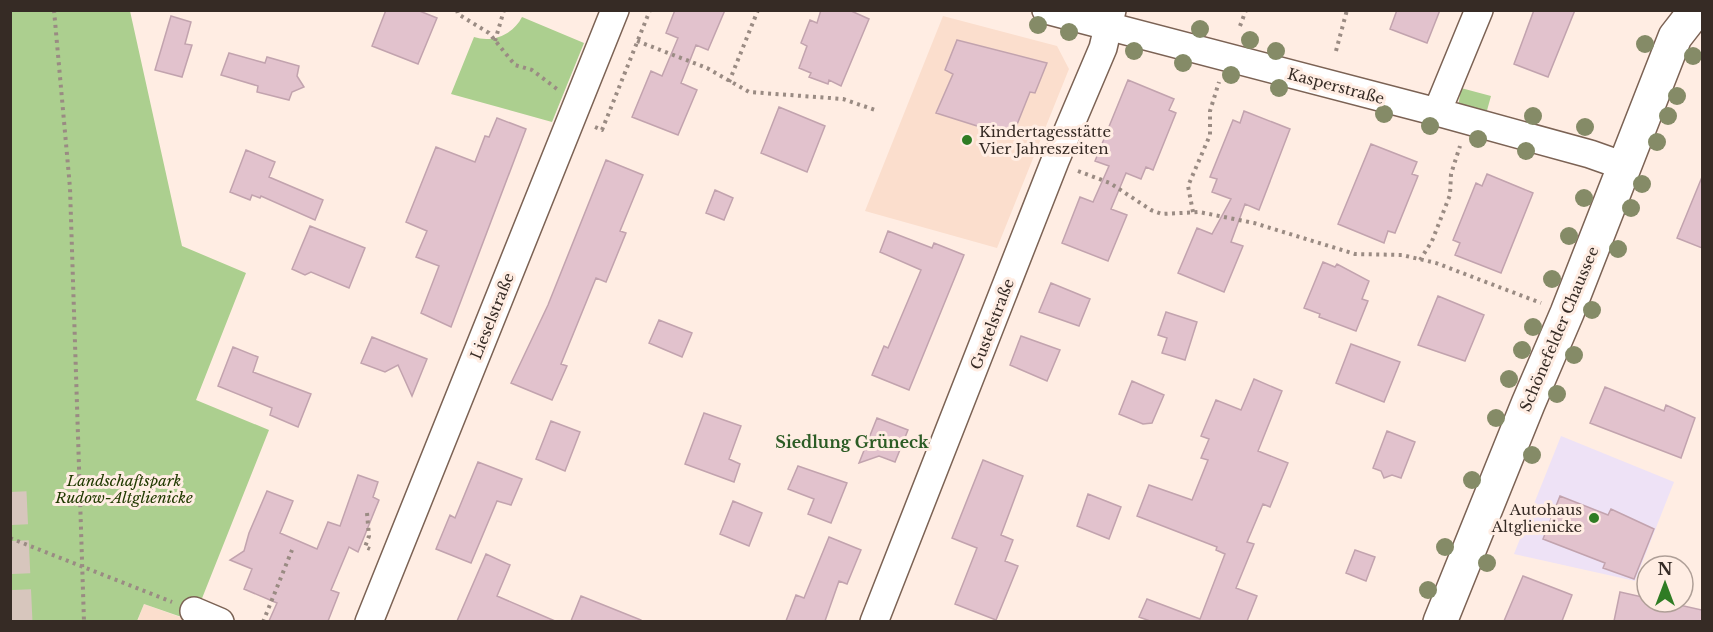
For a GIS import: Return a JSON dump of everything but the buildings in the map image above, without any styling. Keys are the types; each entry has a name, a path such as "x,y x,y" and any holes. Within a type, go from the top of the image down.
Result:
{"main road":[{"name":"Schönefelder Chaussee","path":"1440,621 1567,314 1624,166 1672,24 1696,10"}],"street":[{"name":"Kasperstraße","path":"1046,10 1110,19 1590,154 1624,166"},
{"path":"1437,112 1479,10"},
{"name":"Gustelstraße","path":"874,621 1103,48 1110,19"},
{"name":"Lieselstraße","path":"369,621 612,20"},
{"path":"195,611 220,621"}],"path":[{"path":"54,10 70,188 84,621"},
{"path":"457,10 458,14 489,33 514,65 532,70 556,89 580,96"},
{"path":"495,41 504,10"},
{"path":"729,82 758,10"},
{"path":"1240,26 1246,10"},
{"path":"1336,51 1347,10"},
{"path":"612,20 749,92 843,99 878,111"},
{"path":"1193,212 1188,186 1210,135 1210,111 1216,90"},
{"path":"1420,260 1432,241 1450,195 1451,174 1461,142"},
{"path":"1056,161 1110,183 1151,210 1162,214 1193,212 1254,223 1355,255 1402,255 1436,263 1567,314"},
{"path":"367,513 369,536 365,547 375,551"},
{"path":"10,538 195,611"},
{"path":"263,621 292,550"}],"shaded area":[{"name":"Kindertagesstätte Vier Jahreszeiten","path":"943,16 1057,46 1069,69 997,248 865,211"},
{"name":"Autohaus Altglienicke","path":"1561,436 1674,482 1646,554 1635,554 1635,581 1514,554"},
{"path":"144,604 191,621 137,622"}],"green space":[{"name":"Landschaftspark Rudow-Altglienicke","path":"10,11 130,11 182,246 246,273 196,400 269,430 193,621 144,604 137,621 11,621"},
{"path":"522,17 584,43 552,122 451,94 474,37 488,39 501,36 513,29"},
{"path":"1461,88 1491,96 1486,114 1458,108"}],"tunnel":[{"path":"10,492 16,622"}],"place":[{"name":"Kindertagesstätte Vier Jahreszeiten","path":"967,140"},
{"name":"Autohaus Altglienicke","path":"1594,518"}],"district":[{"name":"Siedlung Grüneck","path":"852,442"}]}
